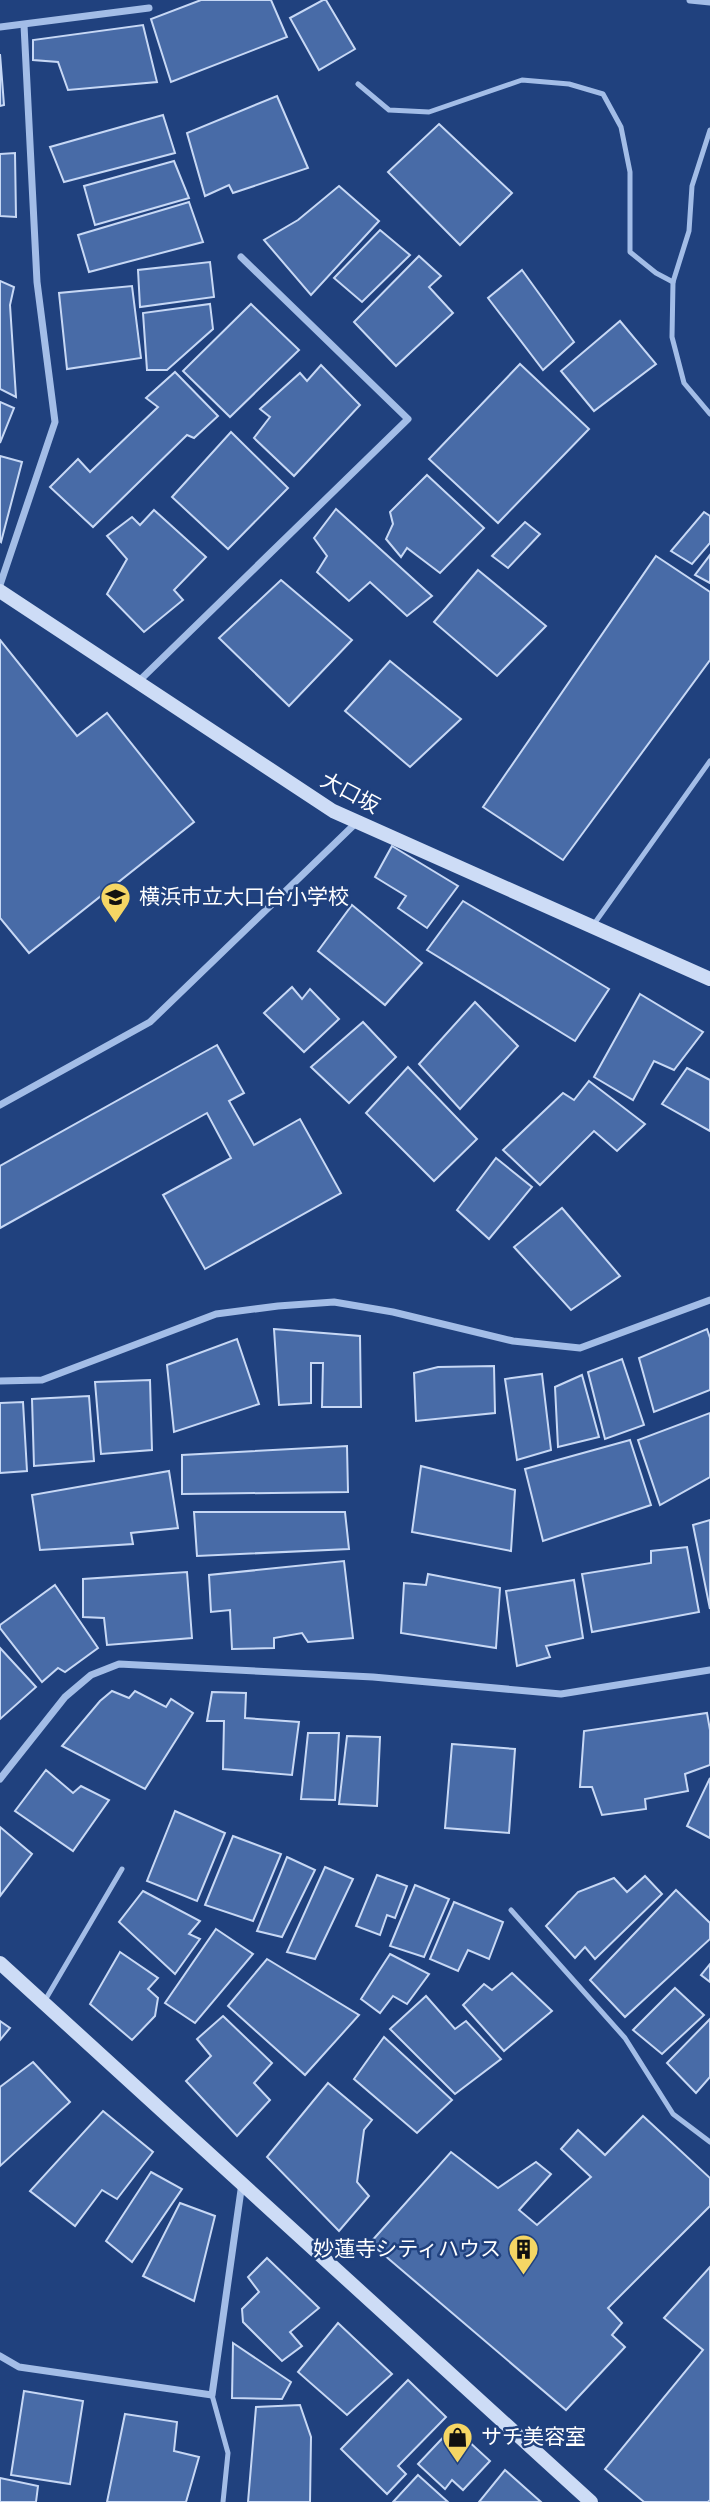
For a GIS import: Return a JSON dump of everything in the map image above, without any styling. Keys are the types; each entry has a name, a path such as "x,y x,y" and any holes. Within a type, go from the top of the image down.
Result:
{"street":[{"path":"691,0 710,2"},
{"path":"0,27 149,8"},
{"path":"0,585 55,422 37,282 24,25"},
{"path":"138,682 408,419 241,257"},
{"name":"大口坂","path":"0,591 333,811 710,979"},
{"path":"0,1105 150,1022 357,822"},
{"path":"0,1381 42,1380 216,1314 334,1302 393,1312 513,1341 580,1348 710,1300"},
{"path":"0,1779 65,1697 91,1675 120,1664 373,1678 561,1694 710,1670"},
{"path":"0,1963 591,2502"},
{"path":"0,2356 19,2367 212,2395 242,2182"}],"lane":[{"path":"358,84 389,110 429,111 522,80 569,84 603,94 621,127 630,172 630,252 656,273 673,282"},
{"path":"710,130 692,186 689,231 673,282 672,337 684,383 710,414"},
{"path":"592,927 710,761"},
{"path":"44,2003 122,1869"},
{"path":"511,1910 625,2038 673,2114 710,2142"},
{"path":"212,2395 228,2453 223,2502"}],"building":[{"path":"201,0 271,0 287,37 171,82 151,19"},
{"path":"326,0 355,49 319,70 290,18"},
{"path":"143,25 157,82 68,90 58,62 33,60 33,40"},
{"path":"0,54 4,105 0,106"},
{"path":"277,96 308,168 233,193 229,185 205,196 187,133"},
{"path":"163,115 175,153 64,182 50,147"},
{"path":"439,124 512,193 460,245 388,172"},
{"path":"15,153 16,217 0,216 0,154"},
{"path":"174,161 189,198 95,225 84,186"},
{"path":"339,186 379,221 311,295 264,240 298,220"},
{"path":"189,202 203,242 89,272 78,235"},
{"path":"380,230 410,255 362,302 334,278"},
{"path":"419,256 441,276 429,287 453,313 396,366 354,322"},
{"path":"210,262 214,297 140,307 138,270"},
{"path":"522,270 574,342 543,370 488,298"},
{"path":"0,281 14,287 10,305 16,397 0,389"},
{"path":"132,286 141,358 67,369 59,293"},
{"path":"210,304 213,329 167,370 147,370 143,313"},
{"path":"251,304 299,350 230,417 183,371"},
{"path":"620,321 656,364 594,411 561,371"},
{"path":"520,364 589,429 498,523 429,459"},
{"path":"321,365 360,405 294,476 254,438 270,417 260,409 300,373 307,381"},
{"path":"175,372 218,416 194,438 187,435 93,527 50,487 78,459 90,472 158,407 146,398"},
{"path":"0,402 14,408 0,443"},
{"path":"231,432 288,488 228,549 172,497"},
{"path":"0,456 22,462 1,542 0,541"},
{"path":"427,475 484,528 440,573 407,548 401,557 386,539 393,524 390,512"},
{"path":"336,509 432,596 407,616 370,582 349,601 317,572 327,556 314,538"},
{"path":"154,510 206,557 174,590 183,600 144,632 107,594 127,559 107,536 132,517 140,525"},
{"path":"704,512 710,516 710,543 692,564 671,551"},
{"path":"525,522 540,534 508,568 492,556"},
{"path":"710,555 710,583 695,575"},
{"path":"656,556 710,592 710,660 563,860 483,807"},
{"path":"478,570 546,626 497,676 434,622"},
{"path":"281,580 352,640 289,706 219,638"},
{"path":"0,640 77,736 107,713 194,822 29,953 0,918"},
{"path":"390,661 461,719 410,767 345,711"},
{"path":"392,846 458,886 427,928 398,908 406,896 375,877"},
{"path":"463,901 609,989 575,1041 427,950"},
{"path":"352,905 422,963 385,1005 318,951"},
{"path":"292,987 302,999 310,989 339,1019 304,1052 264,1013"},
{"path":"640,994 703,1032 674,1070 654,1061 633,1100 594,1077"},
{"path":"475,1002 518,1046 460,1109 419,1064"},
{"path":"363,1022 396,1057 349,1103 311,1067"},
{"path":"217,1045 244,1093 229,1101 254,1145 300,1119 341,1193 205,1269 163,1195 231,1158 207,1113 0,1228 0,1166"},
{"path":"408,1067 477,1139 434,1181 366,1113"},
{"path":"687,1068 710,1080 710,1131 662,1104"},
{"path":"589,1081 645,1124 617,1151 594,1131 540,1185 503,1150 563,1093 574,1100"},
{"path":"496,1158 532,1187 489,1239 457,1210"},
{"path":"562,1208 620,1276 571,1310 514,1247"},
{"path":"274,1329 360,1336 361,1407 322,1407 323,1363 311,1363 311,1403 279,1405"},
{"path":"707,1329 710,1338 710,1390 654,1412 639,1358"},
{"path":"237,1339 259,1404 174,1432 167,1365"},
{"path":"622,1359 644,1425 605,1439 588,1372"},
{"path":"494,1366 495,1413 416,1421 414,1373 438,1367"},
{"path":"542,1374 551,1450 517,1460 505,1379"},
{"path":"582,1375 599,1437 558,1447 555,1387"},
{"path":"150,1380 152,1450 101,1454 95,1382"},
{"path":"89,1396 94,1461 34,1466 32,1399"},
{"path":"23,1402 27,1471 0,1473 0,1403"},
{"path":"710,1413 710,1477 660,1505 638,1440"},
{"path":"630,1440 651,1505 543,1541 525,1469"},
{"path":"347,1446 348,1492 182,1494 182,1455"},
{"path":"421,1466 515,1490 511,1551 412,1532"},
{"path":"169,1471 178,1528 131,1533 133,1544 40,1550 32,1495"},
{"path":"194,1512 345,1512 349,1549 197,1556"},
{"path":"710,1520 710,1609 693,1525"},
{"path":"687,1547 699,1612 592,1632 582,1574 651,1563 651,1551"},
{"path":"344,1561 353,1638 308,1642 302,1633 274,1638 274,1648 232,1649 230,1610 211,1612 209,1575"},
{"path":"187,1572 192,1638 107,1645 104,1618 83,1617 83,1579"},
{"path":"428,1574 500,1588 496,1648 401,1633 404,1583 426,1585"},
{"path":"574,1580 583,1638 546,1646 550,1657 517,1666 506,1591"},
{"path":"55,1585 98,1648 65,1672 58,1668 42,1682 0,1625"},
{"path":"0,1648 36,1687 0,1719"},
{"path":"112,1691 129,1698 135,1691 166,1707 171,1699 193,1713 145,1789 62,1746 100,1701"},
{"path":"212,1692 246,1693 245,1718 299,1722 292,1775 223,1769 224,1721 207,1721"},
{"path":"707,1713 710,1765 685,1774 688,1791 645,1799 646,1809 602,1815 592,1787 580,1787 584,1731"},
{"path":"308,1733 339,1733 335,1800 301,1799"},
{"path":"347,1736 380,1737 377,1806 339,1804"},
{"path":"452,1744 515,1749 509,1833 445,1828"},
{"path":"46,1770 73,1793 81,1786 109,1800 73,1851 15,1811"},
{"path":"710,1778 710,1838 687,1826"},
{"path":"175,1811 225,1833 197,1901 147,1881"},
{"path":"0,1827 32,1854 0,1896"},
{"path":"233,1836 281,1854 253,1921 205,1905"},
{"path":"287,1857 315,1870 282,1937 257,1931"},
{"path":"325,1867 353,1879 315,1959 287,1952"},
{"path":"377,1875 407,1886 395,1918 387,1915 380,1935 356,1926"},
{"path":"645,1876 662,1894 595,1959 585,1947 575,1958 546,1926 578,1892 614,1878 627,1892"},
{"path":"415,1885 449,1899 424,1957 390,1946"},
{"path":"676,1890 710,1923 710,1939 625,2017 590,1980"},
{"path":"143,1891 200,1921 189,1934 200,1939 175,1974 119,1922"},
{"path":"454,1902 503,1922 489,1959 468,1950 458,1971 430,1959"},
{"path":"216,1929 253,1954 195,2023 165,2003"},
{"path":"120,1952 158,1978 148,1989 158,1998 155,2016 132,2040 90,2004"},
{"path":"390,1954 429,1974 407,2004 393,1996 380,2013 361,1999"},
{"path":"267,1959 359,2015 305,2075 228,2006"},
{"path":"710,1964 710,1982 701,1975"},
{"path":"512,1973 552,2011 504,2051 463,2005 484,1984 492,1990"},
{"path":"675,1988 704,2015 662,2054 633,2030"},
{"path":"426,1996 455,2029 466,2021 501,2059 455,2094 390,2029"},
{"path":"223,2016 272,2063 254,2083 270,2100 237,2136 186,2081 211,2056 197,2039"},
{"path":"710,2019 710,2077 696,2093 667,2063"},
{"path":"0,2021 10,2028 0,2040"},
{"path":"384,2037 452,2100 417,2133 354,2079"},
{"path":"33,2062 70,2102 0,2166 0,2087"},
{"path":"328,2083 372,2120 364,2130 357,2182 369,2196 339,2231 267,2157"},
{"path":"103,2111 153,2152 117,2199 102,2190 75,2226 30,2191"},
{"name":"妙蓮寺シティハウス","path":"643,2116 710,2178 710,2206 608,2308 622,2323 612,2335 625,2347 566,2410 370,2243 451,2152 498,2188 536,2162 551,2174 519,2210 537,2225 591,2177 561,2149 578,2130 605,2155"},
{"path":"151,2172 182,2189 132,2262 106,2241"},
{"path":"180,2203 215,2216 194,2301 143,2276"},
{"path":"267,2258 319,2308 290,2332 302,2346 282,2361 243,2322 242,2309 259,2292 248,2277"},
{"path":"710,2267 710,2500 644,2502 605,2469 703,2350 664,2318"},
{"path":"338,2323 392,2374 347,2415 298,2372"},
{"path":"233,2343 291,2382 282,2399 232,2398"},
{"path":"408,2380 446,2417 398,2466 406,2474 387,2494 341,2449"},
{"path":"24,2391 83,2401 70,2484 11,2475"},
{"path":"300,2405 311,2437 310,2502 248,2502 256,2407"},
{"path":"125,2414 177,2422 174,2451 199,2457 186,2502 107,2502"},
{"path":"453,2427 490,2461 463,2490 452,2480 445,2489 418,2464"},
{"path":"505,2470 541,2502 479,2502"},
{"path":"418,2475 448,2502 393,2502"},
{"path":"0,2478 38,2486 36,2502 0,2502"}],"place":[{"name":"横浜市立大口台小学校","path":"116,924"},
{"name":"妙蓮寺シティハウス","path":"524,2276"},
{"name":"サチ美容室","path":"458,2464"}]}
